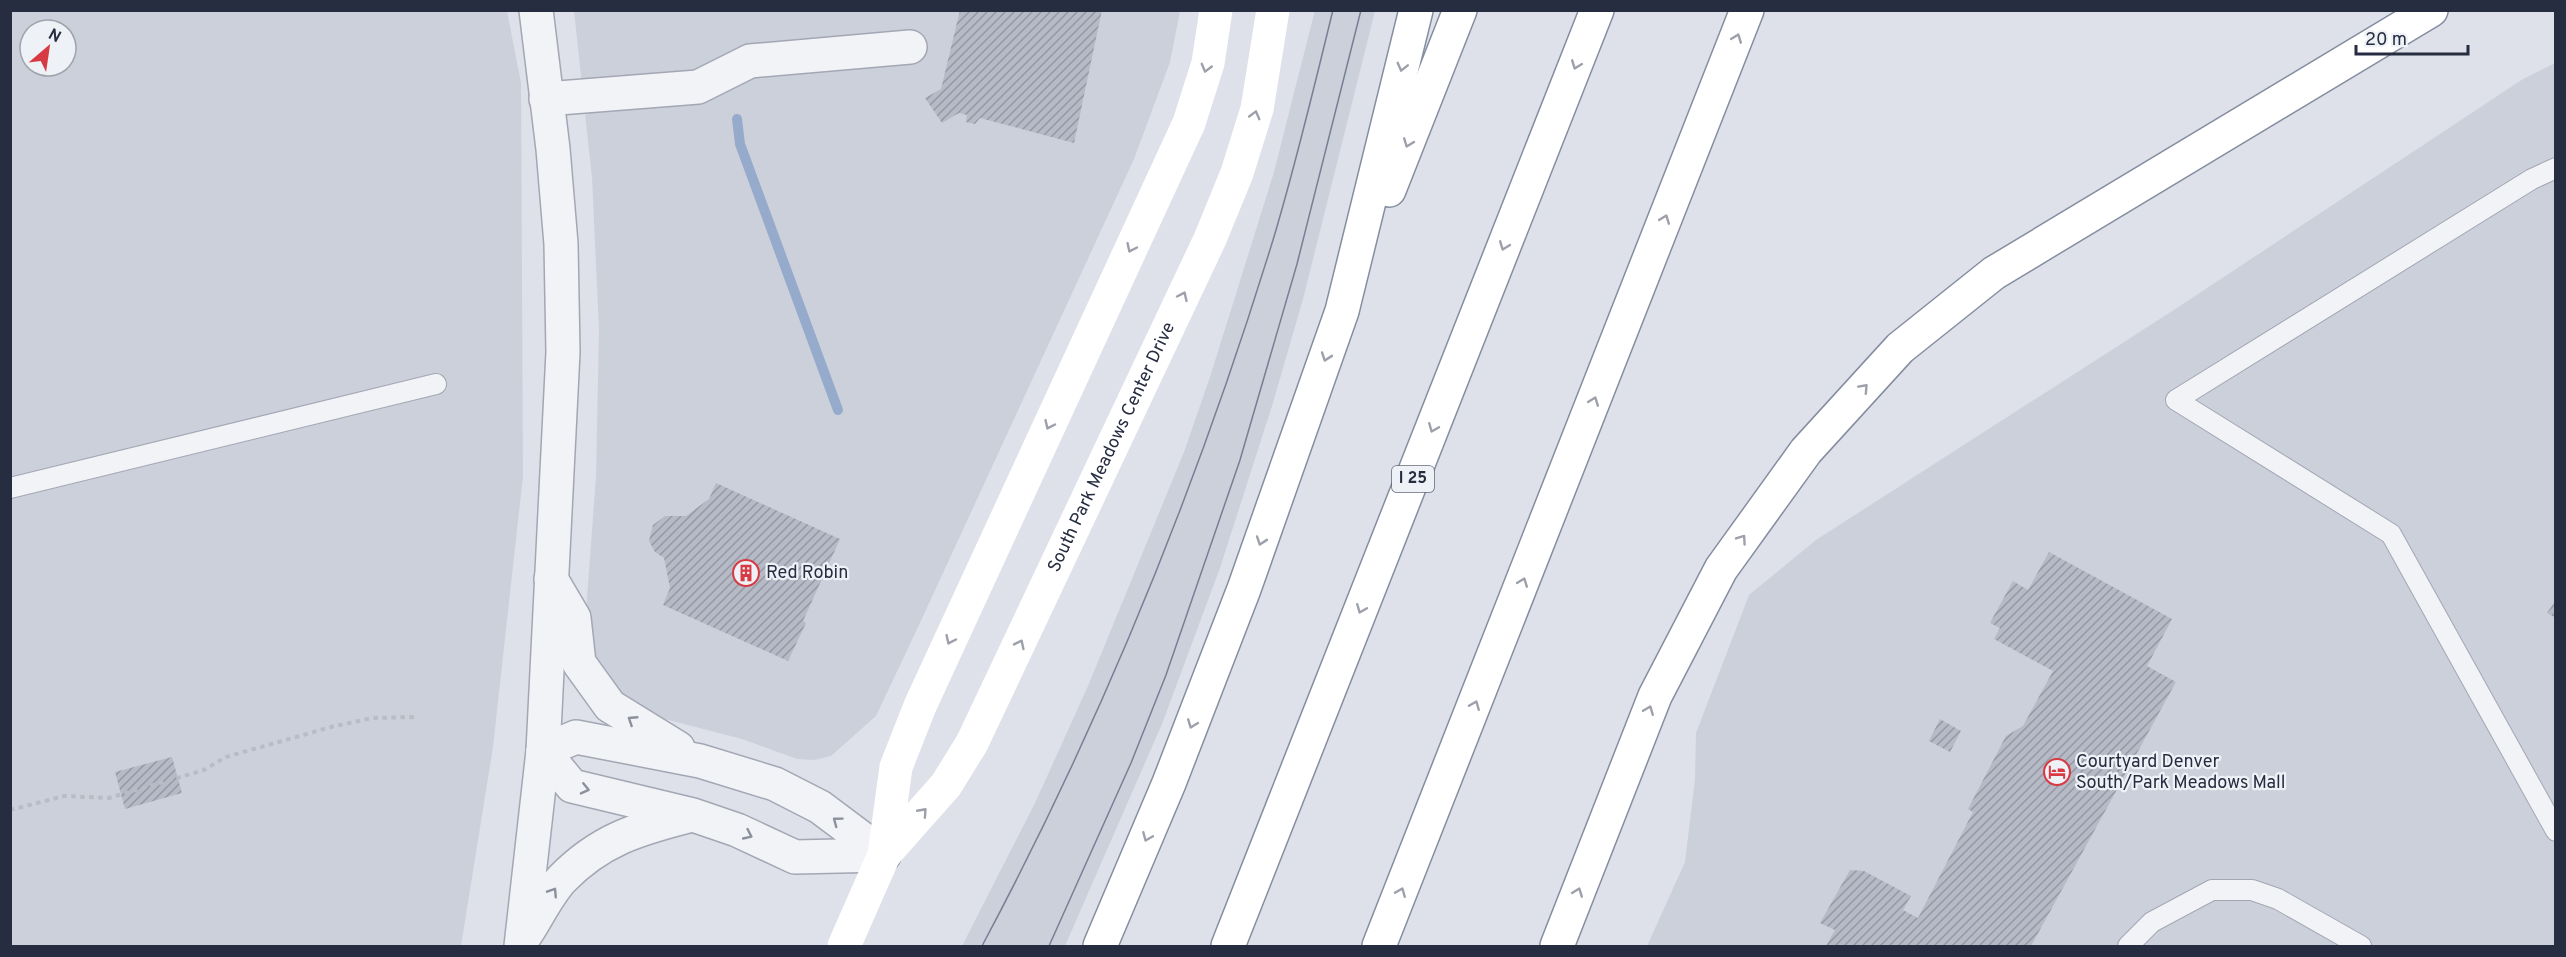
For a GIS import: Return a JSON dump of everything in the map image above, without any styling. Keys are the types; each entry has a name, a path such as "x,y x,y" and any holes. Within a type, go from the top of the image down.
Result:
{"main road":[{"name":"South Park Meadows Center Drive","path":"844,946 884,855 896,768 904,745 1189,123 1208,63 1216,10"},
{"name":"South Park Meadows Center Drive","path":"884,855 946,784 972,743 1210,239 1237,173 1257,109 1273,10"},
{"path":"1342,311 1416,10"},
{"path":"1100,946 1169,783 1245,589 1342,311 1460,10"},
{"name":"I 25","path":"1228,946 1597,10"},
{"path":"1379,946 1747,10"},
{"path":"1557,946 1655,696 1721,569 1806,451 1900,348 1994,273 2431,10"}],"street":[{"path":"521,944 543,751 563,352 561,244 553,149 536,10"},
{"path":"546,99 698,87 750,61 910,47"},
{"path":"551,579 574,618 579,663 610,706 700,761"},
{"path":"543,751 576,737 700,761 775,784 820,807 884,855"},
{"path":"543,751 572,786 693,815 737,830 795,857 884,855"},
{"path":"521,944 561,881 599,847 643,827 693,815"}],"lane":[{"path":"2556,168 2532,179 2176,400 2391,534 2556,831"},
{"path":"10,488 436,384"},
{"path":"2128,946 2152,922 2212,890 2252,890 2278,899 2361,946"}],"path":[{"path":"10,810 64,796 109,798 204,770 226,757 331,728 372,718 416,717"}],"shaded area":[{"path":"1315,10 1375,11 1303,299 1272,406 1220,568 1162,724 1065,946 962,946 1035,803 1088,686 1184,452 1210,377 1274,172"},
{"path":"10,11 507,11 521,83 523,476 493,747 461,946 11,946"},
{"path":"574,11 1180,11 1170,62 1134,159 919,625 876,716 831,756 815,760 797,759 742,739 634,711 599,678 585,625 596,476 599,330 592,178"},
{"path":"2555,63 2555,946 1647,946 1685,862 1695,779 1696,733 1749,595 1816,540 2180,306 2523,79"}],"building":[{"path":"960,10 1102,10 1074,143 980,118 975,124 966,122 967,115 959,113 942,123 925,98 941,89"},
{"name":"Red Robin","path":"716,483 840,539 803,621 806,623 788,661 663,605 670,588 664,558 655,552 649,541 653,525 665,516 686,516 709,499"},
{"name":"Courtyard Denver South/Park Meadows Mall","path":"2049,552 2172,619 2147,666 2176,682 2031,946 1826,946 1835,930 1820,923 1850,870 1864,871 1911,896 1903,910 1918,918 1973,812 1968,809 2006,736 2023,726 2053,671 1994,639 2000,628 1990,623 2013,581 2028,590"},
{"path":"2556,600 2556,618 2547,613"},
{"path":"1940,719 1961,731 1950,752 1929,741"},
{"path":"172,757 182,793 125,809 115,772"}],"waterway":[{"path":"737,119 740,144 838,410"}],"tram line":[{"path":"982,946 1068,775 1107,688 1180,511 1213,422 1273,240 1333,10"},
{"path":"1049,946 1131,763 1166,675 1240,460 1297,264 1361,10"}],"place":[{"name":"Red Robin","path":"746,573"},
{"name":"Courtyard Denver South/Park Meadows Mall","path":"2057,772"}]}
